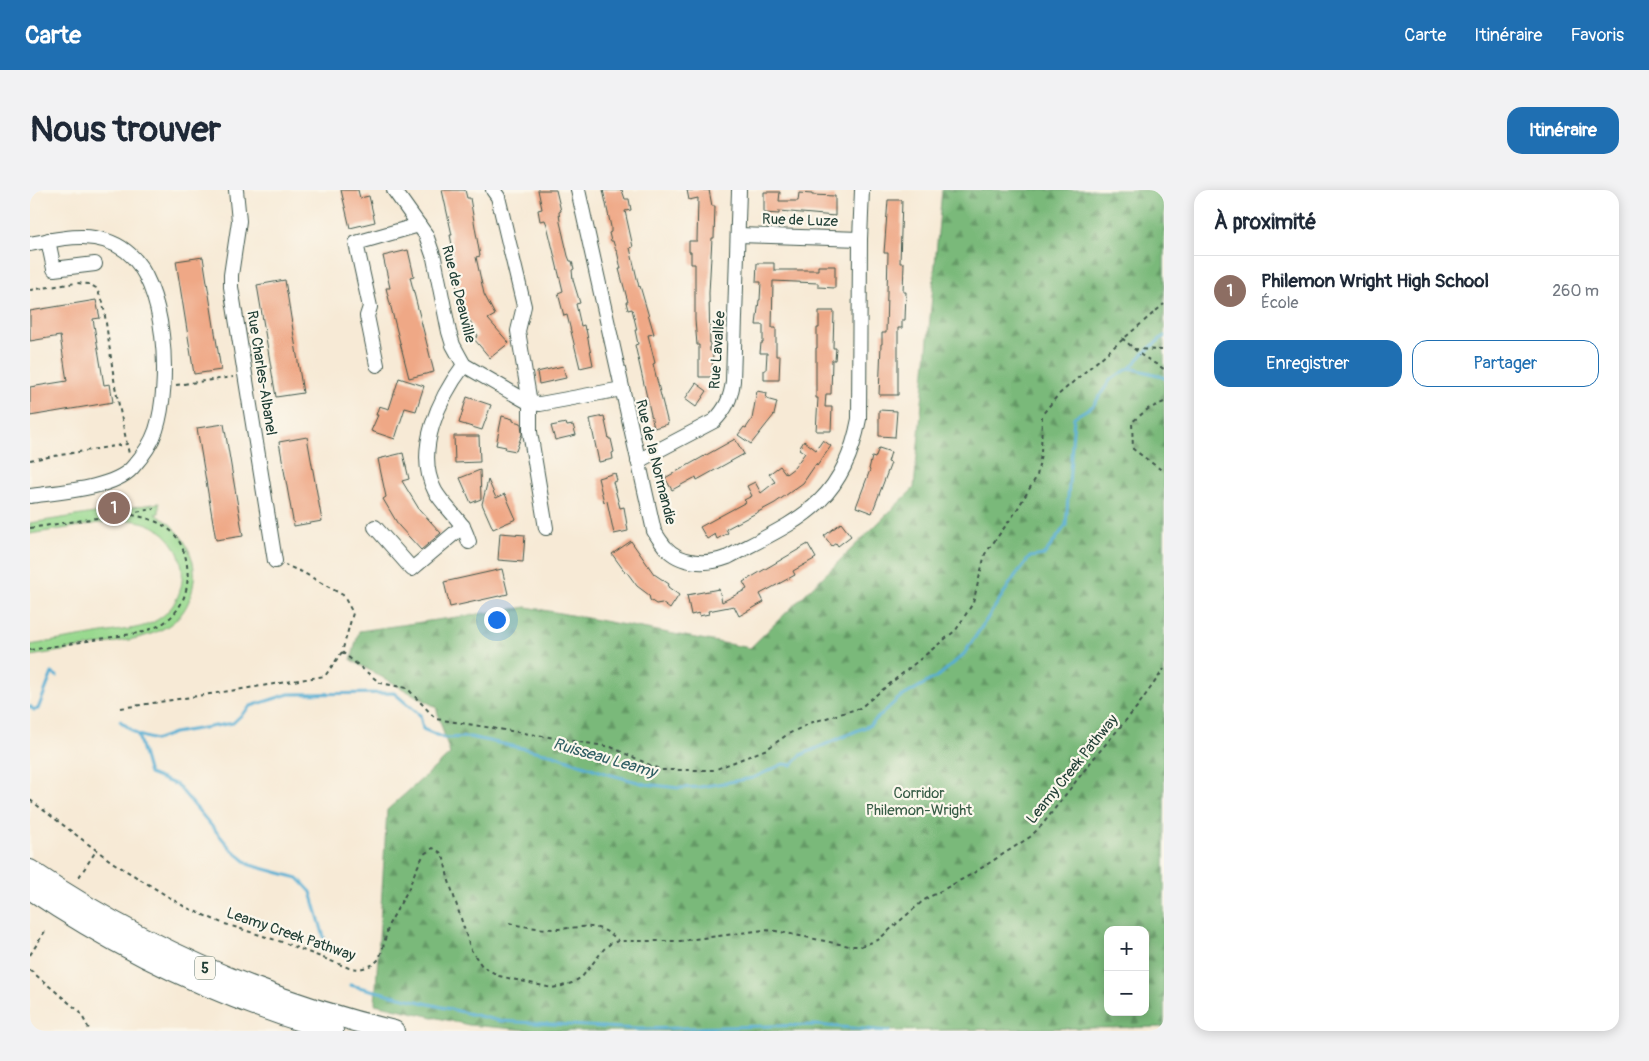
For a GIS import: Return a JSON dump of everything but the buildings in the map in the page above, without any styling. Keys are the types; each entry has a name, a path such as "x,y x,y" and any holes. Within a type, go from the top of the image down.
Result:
{"highway":[{"name":"5","path":"30,870 112,921 160,947 211,970 294,1003 394,1031"},
{"name":"5","path":"30,889 101,933 174,972 252,1004 333,1031"}],"street":[{"name":"Rue Charles-Albanel","path":"236,190 239,221 231,275 232,287 275,561"},
{"name":"Rue de Deauville","path":"394,190 426,235 449,332 453,345 464,365 530,402 540,404 622,389"},
{"path":"493,190 498,197 524,306 518,331 530,402 530,432 546,528"},
{"name":"Rue de la Normandie","path":"578,190 654,531 665,547 674,554 694,562 717,561 728,557 795,521 826,495 835,484 848,460 859,419 862,190"},
{"name":"Rue Lavallée","path":"638,460 714,421 722,414 727,405 733,381 739,190"},
{"path":"377,365 367,316 370,308 356,243 419,225"},
{"name":"Rue de Luze","path":"738,235 860,239"},
{"path":"30,244 80,236 92,237 125,250 143,269 153,295 163,337 164,387 156,431 143,456 132,468 119,477 104,483 30,496"},
{"path":"48,240 54,269 95,264"},
{"path":"464,365 440,402 427,453 428,467 435,491 463,526 469,542"},
{"path":"375,526 412,569 463,526"}],"path":[{"path":"30,290 76,283 89,284 99,293 103,302 115,386 132,468"},
{"path":"342,652 380,683 406,688 436,719 611,747 661,770 714,770 767,749 788,734 813,722 860,708 956,630 973,602 985,554 1015,513 1037,476 1041,454 1042,415 1058,395 1122,338 1164,304"},
{"path":"1122,338 1141,356 1164,370"},
{"path":"1134,349 1164,350"},
{"path":"164,387 245,375"},
{"path":"1164,402 1148,410 1132,422 1133,449 1164,472"},
{"path":"30,460 127,444"},
{"path":"30,528 154,509"},
{"path":"30,650 144,632 162,624 176,611 186,593 188,583 189,573 184,552 174,534 158,523 142,516 125,514"},
{"path":"121,708 326,676 342,652 353,613 343,595 302,572 275,561"},
{"name":"Leamy Creek Pathway","path":"30,800 139,880 192,910 222,923 282,942 352,969 372,965 379,958 389,924 408,890 424,854 433,848 442,854 471,950 482,966 499,976 552,988 572,983 582,977 604,949 619,941 680,940 764,930 849,946 861,946 878,940 924,900 972,874 1030,837 1042,825 1094,758 1137,707 1164,669"},
{"path":"79,877 96,850"},
{"path":"509,923 530,928 557,929 582,926 600,928 610,932 619,941"},
{"path":"30,955 47,928"},
{"path":"30,970 80,1012 90,1031"}],"green space":[{"name":"Corridor Philemon-Wright","path":"942,190 1164,190 1164,1027 879,1031 538,1031 469,1025 375,1004 387,810 450,754 436,707 351,660 359,631 527,607 750,648 914,488"},
{"path":"159,503 159,513 155,514 169,523 181,536 193,564 194,579 190,597 183,612 161,630 146,636 30,656 30,645 134,628 152,623 168,611 176,601 181,589 182,576 181,563 177,551 169,539 159,530 148,524 130,520 118,520 30,534 30,523"}],"waterway":[{"path":"1130,368 1164,336"},
{"name":"Ruisseau Leamy","path":"120,721 138,735 155,740 174,733 233,723 251,706 289,694 394,693 420,715 423,729 444,738 470,737 554,755 608,774 645,784 679,788 700,787 753,778 783,764 792,765 801,755 870,725 898,699 941,674 964,654 1015,576 1030,557 1044,555 1066,525 1074,417 1093,406 1111,379 1130,368 1164,378"},
{"name":"Ruisseau Leamy","path":"30,706 34,710 38,709 52,673 57,676"},
{"path":"138,735 149,774 177,785 231,849 250,865 298,878 311,892 325,941"},
{"path":"350,985 500,1021 638,1029 815,1025 889,1031"}],"place":[{"name":"Philemon Wright High School","path":"114,508"}]}
